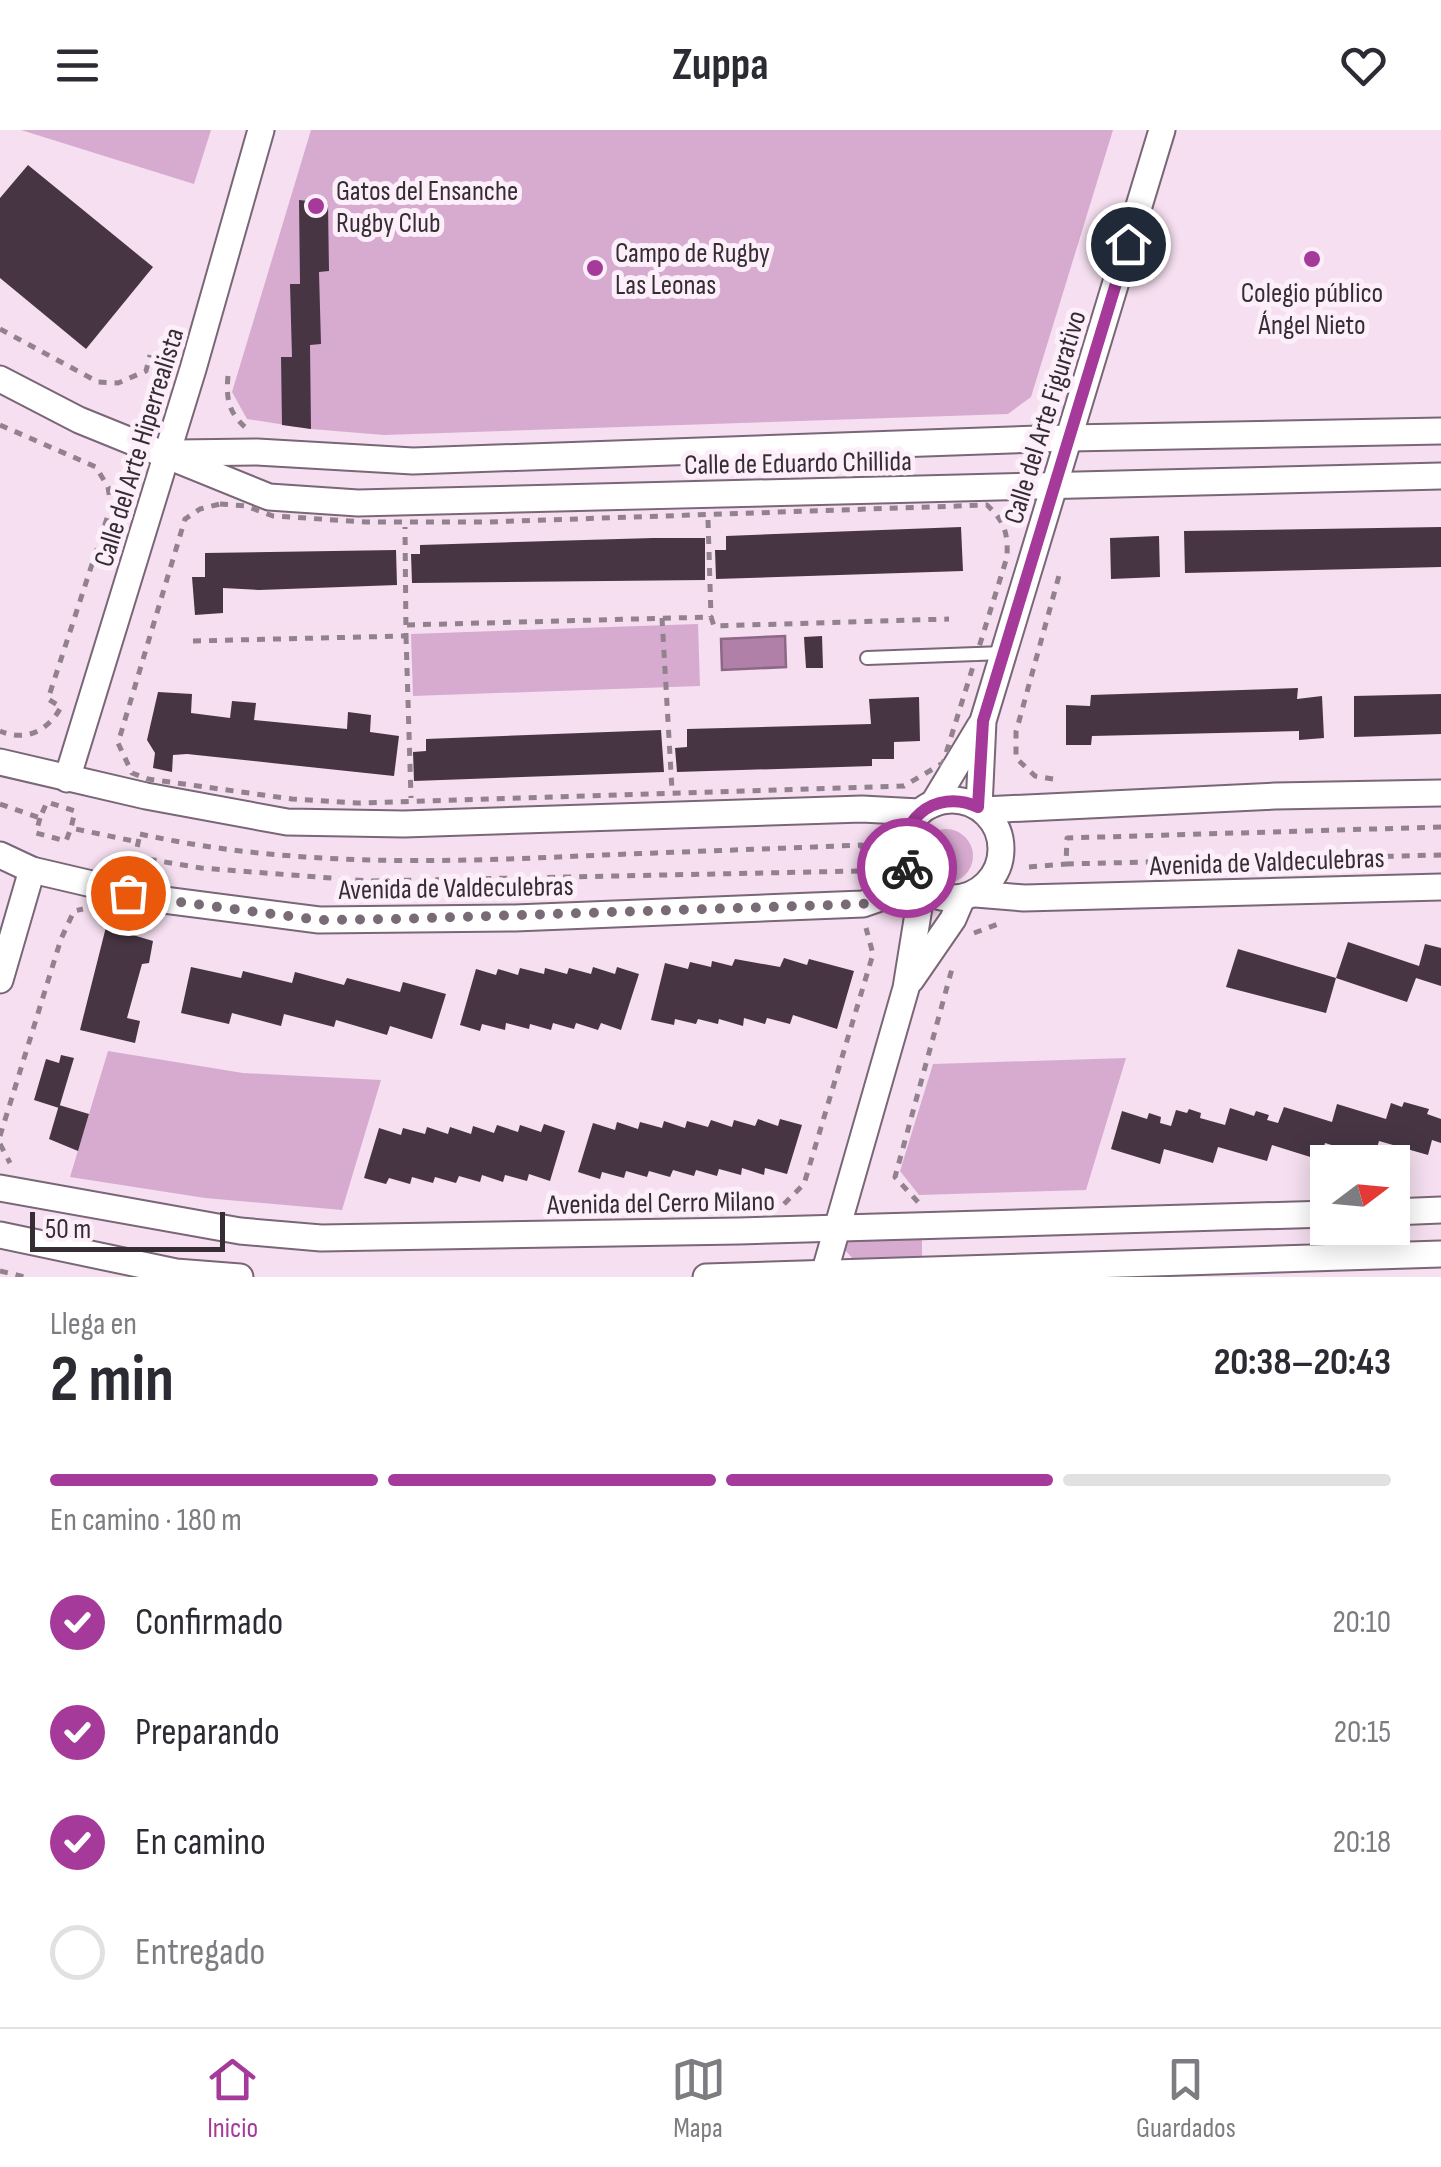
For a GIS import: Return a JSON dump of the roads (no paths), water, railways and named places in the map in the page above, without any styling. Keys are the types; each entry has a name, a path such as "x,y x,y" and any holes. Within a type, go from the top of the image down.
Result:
{"street":[{"name":"Calle del Arte Hiperrealista","path":"67,779 194,369 261,130"},
{"name":"Calle del Arte Figurativo","path":"926,808 1004,653 1162,130"},
{"name":"Calle de Eduardo Chillida","path":"0,379 80,420 269,497 358,503 1441,476"},
{"name":"Calle de Eduardo Chillida","path":"166,454 257,452 414,461 1069,438 1441,432"},
{"name":"Calle del Arte Figurativo","path":"972,717 981,809"},
{"path":"0,762 288,822 404,824 926,808 956,800 981,809 1441,793"},
{"path":"926,808 909,825 904,840 908,872 920,887 948,899 969,896"},
{"path":"906,988 969,896 998,870 1001,838 994,822 981,809"},
{"name":"Avenida de Valdeculebras","path":"0,855 32,870 156,899 319,920 515,918 863,904 920,887"},
{"path":"0,980 32,870"},
{"name":"Avenida de Valdeculebras","path":"969,896 1024,898 1441,886"},
{"path":"824,1274 906,988 920,887"},
{"name":"Avenida del Cerro Milano","path":"7,1178 190,1224 321,1238 1310,1214"},
{"path":"1410,1211 1441,1210"},
{"path":"0,1236 176,1272 240,1277"},
{"path":"706,1277 1441,1254"}],"lane":[{"path":"866,658 1004,653"}],"place":[{"name":"Gatos del Ensanche Rugby Club","path":"316,206"},
{"name":"Colegio público Ángel Nieto","path":"1312,259"},
{"name":"Campo de Rugby Las Leonas","path":"595,268"}]}
